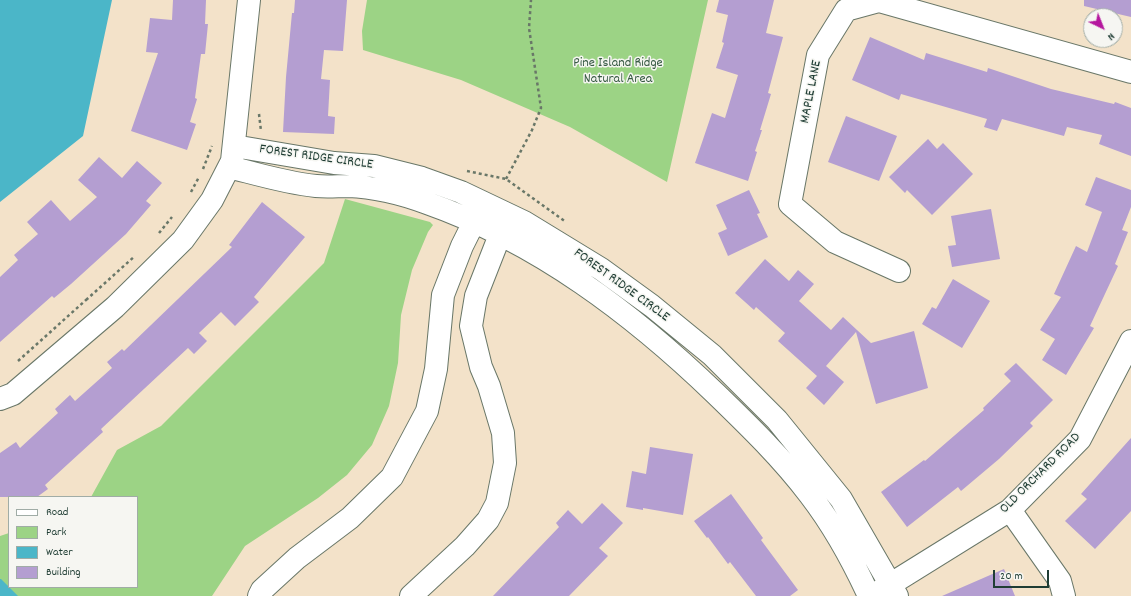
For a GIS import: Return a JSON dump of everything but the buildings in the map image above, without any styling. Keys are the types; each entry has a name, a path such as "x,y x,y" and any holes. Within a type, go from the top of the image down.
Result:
{"street":[{"path":"6,397 115,307 183,240 212,200 231,157 249,0"},
{"name":"MAPLE LANE","path":"899,270 835,242 790,204 818,55 846,10 879,1 1131,72"},
{"name":"FOREST RIDGE CIRCLE","path":"231,157 374,166 422,178 484,202 508,214 553,239 601,269 652,306 712,355 777,420 840,498 894,590"},
{"name":"FOREST RIDGE CIRCLE","path":"231,157 290,182 317,186 350,186 384,190 427,203 474,222 500,235 598,292 632,318 696,375 764,440 811,496 856,569 870,596"},
{"path":"259,596 262,590 297,558 350,518 392,476 427,411 436,370 443,295 462,246 484,202"},
{"path":"411,596 465,546 488,520 497,503 505,463 503,433 489,386 481,367 471,326 476,296 508,214"},
{"name":"OLD ORCHARD ROAD","path":"870,596 894,590 1010,510 1080,438 1131,341"},
{"path":"1010,510 1060,581 1064,596"}],"path":[{"path":"506,179 532,130 541,108 529,28 531,0"},
{"path":"203,170 212,144"},
{"path":"190,194 200,176"},
{"path":"154,238 174,216"},
{"path":"86,300 140,252"}],"green space":[{"name":"Pine Island Ridge Natural Area","path":"367,0 708,0 667,182 570,127 461,80 363,50 362,31"},
{"path":"345,199 430,222 433,225 428,232 412,270 401,315 398,363 389,406 372,445 347,475 318,498 245,546 212,596 0,596 0,536 8,533 8,588 138,588 138,496 92,496 117,450 161,426 324,263"}],"water":[{"path":"0,0 112,0 83,136 0,202"},
{"path":"1,579 8,586 8,588 10,588 18,596 0,596"}]}
